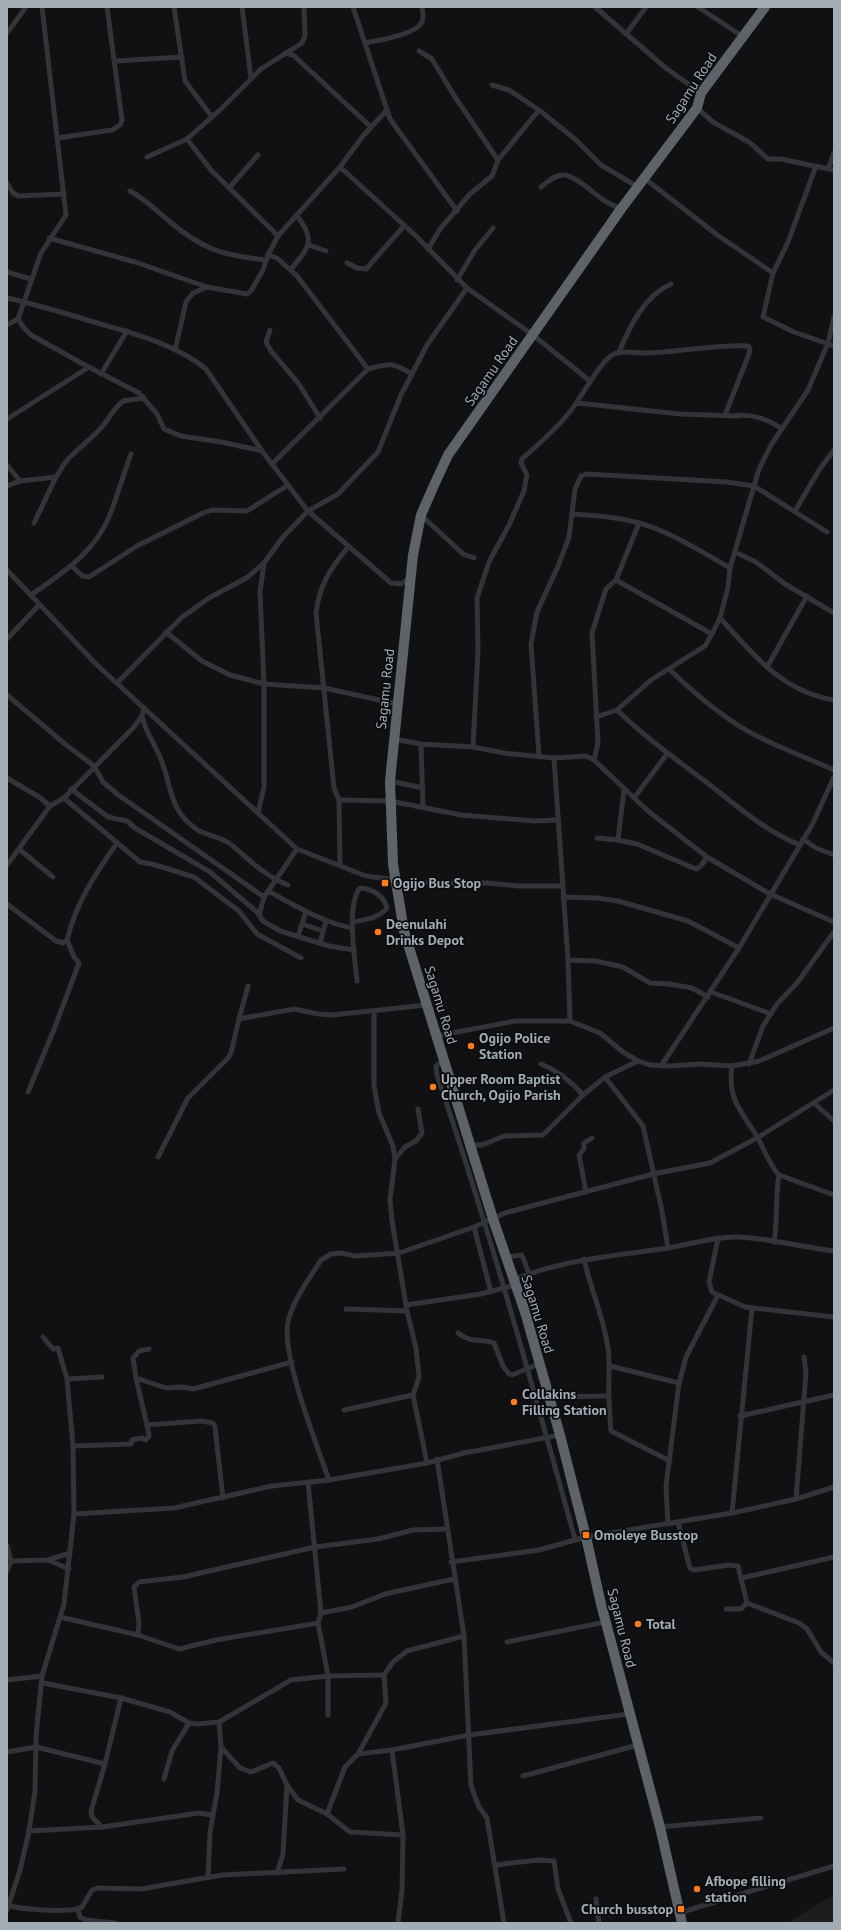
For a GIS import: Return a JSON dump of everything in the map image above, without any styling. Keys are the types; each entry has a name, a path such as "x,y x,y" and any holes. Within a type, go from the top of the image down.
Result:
{"highway":[{"name":"Sagamu Road","path":"682,1923 660,1827 605,1622 586,1536 560,1436 506,1257 489,1221 472,1145 436,1036 404,931 391,842 390,780 410,578 421,515 448,455 621,209 697,108 701,93 742,36 766,7"}],"street":[{"path":"7,33 26,7"},
{"path":"7,325 18,319 41,253 49,238 66,215 42,7"},
{"path":"57,138 112,130 120,126 122,120 107,7"},
{"path":"174,7 185,81 212,117"},
{"path":"242,7 251,78"},
{"path":"147,157 187,140 251,78 304,40 304,7"},
{"path":"353,7 390,119 414,154 457,211"},
{"path":"365,43 396,36 417,28 421,24 423,18 422,7"},
{"path":"595,7 667,69 701,93"},
{"path":"626,34 646,7"},
{"path":"698,7 742,36"},
{"path":"419,51 432,59 454,97 498,160"},
{"path":"284,54 293,55 371,127"},
{"path":"115,62 182,57"},
{"path":"492,85 509,90 539,110 576,140 601,165 641,182 773,273"},
{"path":"697,108 713,122 749,142 768,158 831,169 834,153"},
{"path":"49,238 135,262 206,287 247,294 251,291 263,270 278,236 340,167 386,110"},
{"path":"428,249 440,229 470,194 492,176 498,160 539,110"},
{"path":"187,140 229,188 278,236"},
{"path":"229,188 258,155"},
{"path":"816,166 788,242 773,273 763,317 794,332 834,346"},
{"path":"340,167 428,249 466,288 533,335 590,380"},
{"path":"541,186 559,175 566,175 594,191 602,200 621,209"},
{"path":"7,183 13,193 18,196 64,194"},
{"path":"130,191 142,197 168,220 202,246 220,253 241,258 277,258 291,269 368,369"},
{"path":"291,269 307,250 308,245 305,225 297,216"},
{"path":"347,263 356,268 366,269 404,226"},
{"path":"457,280 476,250 493,228"},
{"path":"308,245 326,251"},
{"path":"7,271 10,274 31,279"},
{"path":"619,352 625,338 650,298 671,284"},
{"path":"175,350 186,302 193,293 206,287"},
{"path":"117,683 181,618 197,605 248,577 264,563 283,537 308,511 338,494 378,452 401,395 427,345 466,288"},
{"path":"7,298 126,331 175,350 206,369 262,451 308,511 391,583 400,584 410,578"},
{"path":"596,717 617,710 651,680 705,646 720,618 728,587 730,568 759,469 782,428 808,390 828,343 834,317"},
{"path":"18,319 31,335 89,368 139,393 157,414 164,429 176,435 221,442 262,451"},
{"path":"270,330 266,342 268,347 299,384 320,418"},
{"path":"101,374 126,331"},
{"path":"473,747 478,650 477,598 480,583 524,491 527,475 521,461 568,415 578,403 590,380 613,354 619,352 653,353 748,346 750,349 749,354 725,415"},
{"path":"272,464 368,369 389,363 396,364 412,374"},
{"path":"7,419 89,368"},
{"path":"34,523 56,477 68,459 80,450 102,427 112,412 123,401 144,398"},
{"path":"578,403 680,414 743,414 771,421 782,428"},
{"path":"795,511 819,470 834,450"},
{"path":"31,595 72,566 99,535 111,513 131,454"},
{"path":"7,465 20,481"},
{"path":"539,756 531,644 537,612 562,557 569,537 578,481 581,476 587,474 727,482 754,486 827,532"},
{"path":"7,486 20,481 56,477"},
{"path":"72,566 82,576 89,577 137,546 203,513 212,510 247,511 288,484"},
{"path":"572,514 607,516 639,523 660,530 730,568"},
{"path":"421,515 463,554 474,558"},
{"path":"594,760 598,743 592,633 606,589 616,580 639,523"},
{"path":"340,865 339,800 334,788 317,628 317,600 325,578 348,547"},
{"path":"735,552 756,562 834,613"},
{"path":"258,813 264,787 264,684 260,592 264,563"},
{"path":"7,570 78,646 297,849 366,876 396,882 487,882 519,886 562,886"},
{"path":"616,580 712,634"},
{"path":"767,667 807,596"},
{"path":"7,639 39,605"},
{"path":"720,618 767,667 786,683 802,692 834,700"},
{"path":"166,632 187,650 219,670 230,675 264,684 324,688 397,704"},
{"path":"669,668 694,693 735,723 760,738 834,770"},
{"path":"7,695 65,744 94,766 103,782 117,794 264,897"},
{"path":"7,865 50,806 64,798 71,789 133,728 142,716 144,708"},
{"path":"617,710 667,754 774,831 800,844"},
{"path":"142,716 146,732 153,742 161,759 173,803 185,820 200,832 216,835 230,844 276,881 288,885"},
{"path":"394,739 421,744 473,747 504,753 554,758 586,756 594,760 634,798 707,858 770,894 834,922"},
{"path":"421,744 423,808"},
{"path":"634,798 667,754"},
{"path":"554,758 568,960 570,1020"},
{"path":"661,1066 710,995 739,948 804,839 822,806 834,777"},
{"path":"7,778 39,797 50,806"},
{"path":"390,780 423,788"},
{"path":"71,789 108,817 128,821 141,832 210,872 257,912 262,922 280,931 320,944 354,950"},
{"path":"618,840 624,789"},
{"path":"64,798 140,862 152,864 194,877 239,911 257,934 301,958"},
{"path":"339,800 390,800 461,815 534,821 558,820"},
{"path":"597,838 637,844 696,869 701,866 707,858"},
{"path":"804,839 816,848 834,856"},
{"path":"7,904 56,941 63,943 67,940 87,887 117,843"},
{"path":"19,849 53,877"},
{"path":"258,916 264,897 297,849"},
{"path":"268,891 326,921 352,925 383,913 387,908 385,900 380,895 366,888 360,888 357,894 352,925 357,981"},
{"path":"563,897 597,898 618,901 688,921 739,948"},
{"path":"298,936 306,912"},
{"path":"320,944 326,921"},
{"path":"302,924 323,931"},
{"path":"749,1064 758,1036 777,1004 797,983 834,932"},
{"path":"28,1092 56,1027 78,963 67,940"},
{"path":"568,960 596,960 623,968 650,983 669,984 692,988 771,1014"},
{"path":"158,1157 188,1098 228,1058 231,1053 248,986"},
{"path":"239,1019 294,1010 332,1015 427,1006"},
{"path":"374,1011 374,1086 379,1113 392,1146 395,1159 390,1200 407,1308 416,1348 419,1377 413,1395 426,1463"},
{"path":"436,1036 515,1021 570,1020 600,1033 623,1052 638,1061 661,1066 699,1064 732,1066 749,1064 834,1028"},
{"path":"444,1060 436,1066 437,1075 489,1221 504,1288 529,1368 575,1539"},
{"path":"472,1145 482,1145 504,1136 543,1135 583,1095 605,1077 638,1061"},
{"path":"541,1064 557,1071 571,1081 583,1095"},
{"path":"732,1066 731,1080 734,1097 744,1118 757,1138 774,1170 779,1175 834,1195"},
{"path":"605,1077 643,1126 662,1211 668,1248"},
{"path":"329,1480 305,1408 292,1362 287,1330 289,1321 306,1285 321,1260 331,1254 341,1253 355,1256 399,1253 474,1227 504,1213 653,1174 710,1163 757,1138 834,1090"},
{"path":"814,1103 834,1120"},
{"path":"395,1159 405,1147 416,1141 422,1133 418,1108"},
{"path":"586,1192 579,1155 584,1149 584,1143 592,1138"},
{"path":"774,1242 776,1229 776,1189 779,1175"},
{"path":"474,1227 491,1292"},
{"path":"346,1309 407,1308 491,1292 504,1288 528,1274 584,1259 668,1248 718,1238 740,1237 834,1251"},
{"path":"718,1238 709,1282 712,1292 745,1307 834,1317"},
{"path":"506,1257 522,1255 528,1274"},
{"path":"584,1259 590,1286 598,1304 607,1342 610,1366 609,1396 611,1431 670,1461"},
{"path":"668,1524 666,1486 679,1383 686,1357 718,1295"},
{"path":"732,1513 740,1416 752,1308"},
{"path":"458,1333 469,1340 494,1343 503,1366 509,1374 512,1375 539,1364"},
{"path":"43,1337 53,1349 58,1348 68,1379 73,1446 74,1514 64,1604 42,1676 43,1683 36,1747 35,1790 29,1831 20,1870 8,1908 78,1910 82,1907 92,1890 98,1888 141,1889 222,1875 344,1869"},
{"path":"73,1446 131,1444 132,1440 142,1438 146,1440 149,1436 133,1358 139,1351 149,1349"},
{"path":"796,1499 806,1373 804,1357"},
{"path":"136,1378 166,1388 182,1387 193,1390 292,1362"},
{"path":"610,1366 679,1383"},
{"path":"68,1379 102,1377"},
{"path":"344,1410 413,1395"},
{"path":"740,1416 834,1395"},
{"path":"549,1397 609,1396"},
{"path":"147,1425 201,1421 213,1423 215,1427 223,1498"},
{"path":"74,1514 174,1508 272,1486 329,1480 426,1463 437,1459 560,1436"},
{"path":"437,1459 451,1562 464,1636 471,1786 479,1807 487,1818 496,1865 504,1923"},
{"path":"308,1482 321,1613 318,1622 328,1676 328,1715"},
{"path":"451,1562 490,1558 539,1550 586,1536 732,1513 796,1499 834,1487"},
{"path":"678,1522 690,1568 694,1570 730,1565 738,1566 747,1603"},
{"path":"138,1635 138,1619 134,1587 139,1582 190,1575 315,1547 378,1539 413,1530 447,1529"},
{"path":"7,1545 12,1561 7,1571"},
{"path":"12,1561 48,1560 70,1553"},
{"path":"742,1578 834,1557"},
{"path":"48,1560 69,1569"},
{"path":"321,1613 352,1607 396,1591 454,1579"},
{"path":"726,1609 741,1609 747,1603"},
{"path":"747,1603 799,1623 807,1629 821,1652 834,1663"},
{"path":"60,1617 138,1635 179,1649 216,1640 318,1622"},
{"path":"507,1642 605,1622"},
{"path":"327,1814 345,1767 358,1754 386,1704 384,1675 393,1662 407,1651 464,1636"},
{"path":"43,1683 121,1698 170,1712 189,1723 218,1722 291,1680 328,1676 384,1675"},
{"path":"7,1680 42,1676"},
{"path":"102,1827 92,1817 91,1811 105,1764 121,1698"},
{"path":"358,1754 392,1750 469,1735 630,1714"},
{"path":"208,1877 212,1815 217,1793 221,1747 218,1722"},
{"path":"164,1779 172,1751 189,1723"},
{"path":"523,1776 638,1745"},
{"path":"7,1752 36,1747 105,1764"},
{"path":"221,1747 240,1768 251,1772 273,1763 279,1768 287,1785 298,1800 327,1814 350,1832 403,1835"},
{"path":"392,1750 403,1835 402,1891 398,1923"},
{"path":"278,1873 283,1854 287,1785"},
{"path":"29,1831 102,1827 199,1813 212,1815"},
{"path":"660,1827 761,1818"},
{"path":"496,1865 538,1860 554,1861 558,1889 571,1923"},
{"path":"679,1913 834,1866"},
{"path":"596,1899 599,1923"},
{"path":"78,1910 80,1917 86,1920 115,1923"}],"shaded area":[{"path":"834,1895 834,1923 787,1923"}],"place":[{"name":"Ogijo Bus Stop","path":"385,883"},
{"name":"Deenulahi Drinks Depot","path":"378,932"},
{"name":"Ogijo Police Station","path":"471,1046"},
{"name":"Upper Room Baptist Church, Ogijo Parish","path":"433,1087"},
{"name":"Collakins Filling Station","path":"514,1402"},
{"name":"Omoleye Busstop","path":"586,1535"},
{"name":"Total","path":"638,1624"},
{"name":"Afbope filling station","path":"697,1889"},
{"name":"Church busstop","path":"681,1909"}]}
